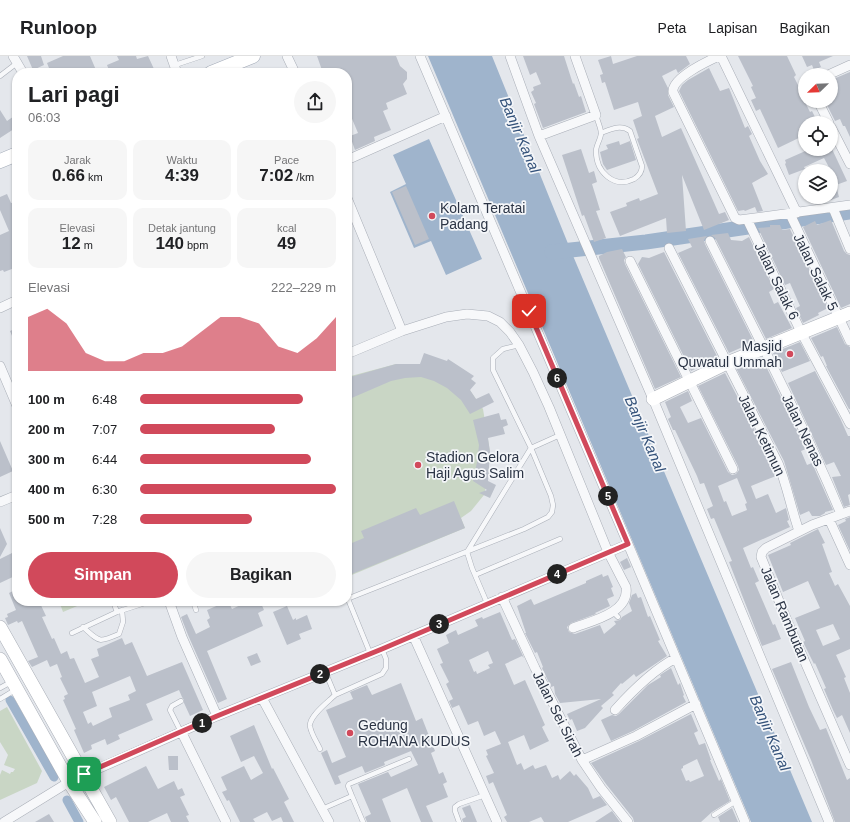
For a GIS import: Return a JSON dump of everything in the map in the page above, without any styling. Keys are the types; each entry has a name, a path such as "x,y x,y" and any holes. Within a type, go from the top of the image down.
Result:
{"main road":[{"path":"223,68 253,56"},
{"path":"0,161 12,156"},
{"path":"653,399 727,363 844,315"},
{"path":"0,627 110,822"},
{"path":"0,660 69,782 95,822"}],"street":[{"path":"171,56 176,68"},
{"path":"287,56 293,68"},
{"path":"420,56 745,822"},
{"path":"510,56 539,136 653,399 829,822"},
{"path":"539,136 596,115 575,56"},
{"path":"720,56 703,60 674,85 673,92 733,216 736,219 747,223 850,205"},
{"name":"Jalan Salak 5","path":"720,56 792,215 794,226 844,315 850,341"},
{"path":"838,70 850,65"},
{"path":"352,158 446,116"},
{"path":"838,141 850,164"},
{"path":"833,209 850,249"},
{"path":"352,210 402,331"},
{"name":"Jalan Salak 6","path":"747,223 801,332 850,424"},
{"name":"Jalan Nenas","path":"710,241 827,480 845,512"},
{"name":"Jalan Ketimun","path":"669,248 780,468 799,531"},
{"path":"630,261 733,469"},
{"path":"0,308 12,302"},
{"path":"352,352 402,331 446,317 467,314 488,316 500,322 510,332 519,345 549,407 608,552 621,577 627,593 615,615 573,628"},
{"path":"0,366 12,394"},
{"path":"0,502 12,497"},
{"name":"Jalan Rambutan","path":"845,512 799,531 766,548 762,552 761,557 850,765"},
{"path":"829,519 850,566"},
{"path":"4,822 84,774 182,733 217,716 382,649 628,544"},
{"name":"Jalan Sei Sirah","path":"502,597 535,668 582,760 601,788 628,822"},
{"path":"171,606 182,637 217,716"},
{"path":"413,635 497,822"},
{"path":"616,710 656,671 663,665 676,658"},
{"path":"262,698 329,822"},
{"path":"582,760 636,736 696,704"},
{"path":"182,733 226,822"}],"lane":[{"path":"178,68 202,56"},
{"path":"0,76 15,60"},
{"path":"596,115 601,133 596,153 604,174 617,182 625,182 636,177 642,170 642,166 630,131 627,128 616,127 601,133"},
{"path":"352,597 524,529 548,517 552,512 552,496 531,448 493,370 493,358 503,349 519,345"},
{"path":"467,552 531,448 560,435"},
{"path":"475,575 560,539"},
{"path":"467,552 487,604"},
{"path":"83,627 99,640 103,641 119,634 123,622 120,611 116,606"},
{"path":"72,632 120,611 136,606"},
{"path":"194,606 196,610"},
{"path":"350,606 370,653"},
{"path":"320,749 310,727 310,721 313,716 335,695 382,674 386,668 386,659 382,649"},
{"path":"326,672 335,695"},
{"path":"0,688 14,685"},
{"path":"0,699 14,685"},
{"path":"181,701 172,706 170,710 182,733"},
{"path":"363,822 348,786 349,784 409,759"},
{"path":"459,822 455,807 485,795"},
{"path":"322,809 352,796"},
{"path":"714,815 736,801"}],"green space":[{"name":"Stadion Gelora Haji Agus Salim","path":"396,364 418,364 435,367 469,389 483,409 490,452 488,478 484,495 471,511 461,518 465,528 352,575 352,376"},
{"path":"61,606 77,606 63,612"},
{"path":"7,707 42,771 37,783 0,800 0,775 2,770 10,774 15,769 4,765 8,755 0,742 0,711"}],"water":[{"name":"Banjir Kanal","path":"428,56 492,56 571,251 812,822 751,822"},
{"name":"Kolam Teratai Padang","path":"429,139 482,259 446,275 431,241 414,248 390,192 406,184 393,155"}],"building":[{"path":"27,56 41,56 44,65 37,68 32,68"},
{"path":"63,56 90,56 95,68 49,68 47,63"},
{"path":"117,56 136,56 137,59 148,56 154,68 108,68 107,65 119,60"},
{"path":"317,56 396,56 400,66 407,72 407,79 403,84 407,94 386,103 388,109 383,111 391,130 374,137 375,141 355,150 352,142 352,135 358,133 352,119 352,68 321,68"},
{"path":"523,56 564,56 573,84 574,83 579,97 581,96 586,112 543,128 534,104 536,103 531,92 534,90 533,87 541,84 536,72 530,75"},
{"path":"611,56 613,64 637,56 686,56 690,64 678,73 676,69 662,76 668,88 668,95 674,107 655,116 662,137 681,128 719,214 725,212 729,220 704,230 682,175 686,231 667,233 666,218 620,236 610,212 627,206 626,203 639,198 640,201 658,194 637,139 639,138 633,120 642,116 638,102 614,110 605,82 602,83 600,75 603,74 598,60"},
{"path":"738,56 787,56 796,75 794,77 798,85 798,108 808,108 810,112 812,111 814,116 798,116 798,138 778,148 760,109 756,111 751,100 756,98 751,87 753,86"},
{"path":"802,56 833,56 819,62 821,67 819,68 813,68 812,65 807,67"},
{"path":"709,68 720,91 729,88 745,128 748,126 752,134 749,136 760,161 768,174 752,183 763,211 757,212 755,207 745,211 738,211 679,91 682,85 688,80"},
{"path":"850,72 850,137 845,126 843,126 840,119 838,120 838,116 832,116 828,108 838,108 838,77"},
{"path":"0,110 7,121 12,118 12,130 0,138"},
{"path":"619,141 620,145 630,141 636,160 607,170 603,164 600,152 608,149 606,145"},
{"path":"581,149 589,173 594,171 597,182 592,184 600,210 596,211 606,238 594,242 584,215 582,216 562,155"},
{"path":"798,154 798,156 835,156 847,181 838,184 838,164 827,164 824,158 811,164 798,164 798,172 789,175 785,160"},
{"path":"406,186 429,239 415,245 392,192"},
{"path":"7,194 12,203 12,269 4,272 3,270 0,271 0,235 9,231 0,210 0,197"},
{"path":"831,220 844,251 850,255 850,304 841,308 803,227 815,221 817,225"},
{"path":"770,225 780,225 782,230 790,229 828,308 818,313 819,315 803,323 796,308 800,306 790,283 785,285 758,228 770,227"},
{"path":"728,233 731,240 742,241 749,237 774,289 769,292 774,304 778,302 792,328 766,339 715,238 711,235"},
{"path":"707,236 704,240 705,244 754,342 729,353 678,253 692,247 688,239"},
{"path":"622,249 626,257 624,260 625,264 681,377 655,389 599,258 599,256 607,252"},
{"path":"664,252 718,358 691,371 638,264 642,257 649,258"},
{"path":"837,327 845,344 850,347 850,409 826,366 823,356 821,357 811,338"},
{"name":"Masjid Quwatul Ummah","path":"800,342 810,361 782,372 773,353"},
{"path":"424,353 447,361 448,359 474,376 471,379 476,383 470,390 476,399 489,393 494,402 470,414 461,400 447,388 434,381 421,377 391,381 352,398 352,377 396,364 420,364"},
{"path":"762,358 806,449 801,451 807,465 812,463 833,510 825,512 820,516 812,516 809,511 800,515 784,461 736,368"},
{"path":"815,371 848,436 850,436 850,494 848,495 850,505 844,507 832,477 841,476 834,462 826,465 788,383"},
{"path":"725,373 773,465 776,476 751,486 756,499 768,494 776,513 786,508 789,520 787,521 790,527 743,548 751,568 753,567 759,581 755,583 773,625 775,624 781,639 762,646 729,562 732,561 714,518 711,519 707,509 713,506 704,483 700,484 675,430 673,430 668,419 671,417 665,402 688,391 692,401 680,407 688,423 701,418 728,472 732,475 736,474 739,470 738,466 698,386","holes":["737,478 747,503 745,504 747,510 732,516 726,501 724,502 718,486"]},
{"path":"499,413 501,420 506,419 508,425 503,427 505,434 488,438 490,452 488,481 496,485 490,498 479,493 487,490 473,481 479,445 473,420"},
{"path":"0,441 12,471 0,477"},
{"path":"454,501 465,528 352,574 352,543 364,538 361,531 416,508 420,515"},
{"path":"850,517 850,551 838,525"},
{"path":"0,528 7,544 0,557"},
{"path":"818,529 825,543 822,544 832,572 829,573 835,586 838,584 850,606 850,649 836,655 846,677 844,678 850,693 850,733 842,715 837,718 833,710 824,689 826,688 815,663 814,664 803,642 805,641 795,618 820,608 808,581 783,592 768,555 791,545 790,543","holes":["833,624 840,639 823,646 816,630"]},
{"path":"12,553 12,577 0,583 0,559"},
{"path":"627,558 631,567 624,570 620,562"},
{"path":"602,574 603,577 608,575 613,587 611,588 614,596 607,599 610,606 595,613 596,614 571,623 567,627 569,632 575,634 600,625 604,634 616,624 614,621 620,620 632,611 629,603 632,595 636,593 638,598 641,597 648,617 650,616 660,640 658,641 667,656 636,677 634,674 622,684 621,683 612,693 614,695 601,706 603,708 585,728 577,731 572,719 570,720 567,714 601,699 560,703 555,694 554,686 551,687 542,668 543,667 537,652 535,653 525,633 517,606 531,599 534,605 586,583 586,581"},
{"path":"12,592 12,600 9,593"},
{"path":"14,606 41,606 46,616 42,617 52,639 54,638 61,654 67,651 70,659 74,658 85,683 99,677 91,659 99,656 97,649 122,638 125,645 132,642 147,676 182,662 203,710 190,716 179,690 146,704 153,720 118,735 120,739 107,745 105,739 91,745 92,749 84,753 74,730 76,729 63,700 65,699 64,696 68,694 60,678 62,677 57,664 50,667 47,660 32,667 28,661 38,657 22,621 18,623 17,621 8,625 5,618 8,617 7,614 16,610","holes":["130,676 136,691 128,695 130,700 109,708 112,717 93,726 91,722 88,724 83,712 97,706 92,692"]},
{"path":"216,606 230,606 232,609 238,606 262,606 264,610 258,613 263,626 207,651 227,699 218,703 181,617 187,614 196,634 210,627 207,620 210,618 207,610"},
{"path":"287,606 293,620 307,615 312,629 299,634 301,639 287,645 273,612"},
{"path":"500,612 512,640 515,639 524,658 522,656 505,664 514,685 525,680 545,725 542,727 549,741 530,750 524,735 508,742 517,765 521,763 524,770 533,765 535,769 546,765 552,778 558,775 560,780 570,771 574,776 576,774 588,788 593,799 600,796 607,805 568,822 544,822 541,817 529,822 507,822 504,817 507,815 493,782 489,784 486,776 494,773 486,756 488,755 486,750 501,744 495,731 484,736 478,721 468,725 459,705 452,708 449,701 453,699 446,684 449,682 440,664 443,663 437,649 449,643 446,635 456,630 458,635 478,626 475,620 482,617 483,619","holes":["488,651 493,663 488,665 490,668 477,674 476,671 474,672 469,660"]},
{"path":"257,653 261,662 251,666 247,657"},
{"path":"791,662 820,730 826,728 847,780 850,778 850,822 835,822 811,760 772,669"},
{"path":"671,668 678,685 680,683 686,702 633,731 611,741 601,720 612,715 616,716 619,714 648,685 661,677 660,675"},
{"path":"401,683 416,721 422,718 435,751 431,753 439,774 443,772 447,782 443,784 448,797 426,806 433,822 421,822 407,788 382,799 391,822 367,822 365,817 371,814 358,784 388,772 391,777 418,765 411,751 384,762 385,765 365,773 362,766 338,776 341,783 335,785 321,753 327,750 332,763 346,757 326,710 353,699 350,692 367,685 372,695"},
{"path":"691,714 698,731 694,733 699,745 705,743 719,781 721,779 730,801 712,812 701,822 634,822 633,818 591,763 639,741","holes":["697,759 704,776 690,782 689,780 686,781 681,769 683,766"]},
{"path":"254,725 272,769 273,768 289,799 284,802 294,822 283,822 281,817 272,821 267,812 253,819 255,822 240,822 229,800 227,801 222,792 227,790 221,777 244,766 251,780 263,773 254,756 241,762 230,736"},
{"path":"168,756 178,756 178,770 169,770"},
{"path":"146,766 158,789 174,781 178,790 182,788 185,795 180,797 189,815 186,816 189,822 171,822 167,813 148,822 129,822 116,797 111,800 104,787"},
{"path":"470,805 477,822 463,822 462,819 466,817 462,808"},
{"path":"732,808 738,822 720,822 718,817"},
{"path":"612,811 620,822 595,822"},
{"path":"49,814 54,822 35,822"}],"waterway":[{"path":"552,252 646,242 850,212"},
{"path":"10,700 54,777"},
{"path":"67,800 79,822"}],"place":[{"name":"Kolam Teratai Padang","path":"432,216"},
{"name":"Masjid Quwatul Ummah","path":"790,354"},
{"name":"Stadion Gelora Haji Agus Salim","path":"418,465"},
{"name":"Gedung ROHANA KUDUS","path":"350,733"}],"route":[{"path":"84,774 182,733 217,716 382,649 628,544 529,311"}]}
